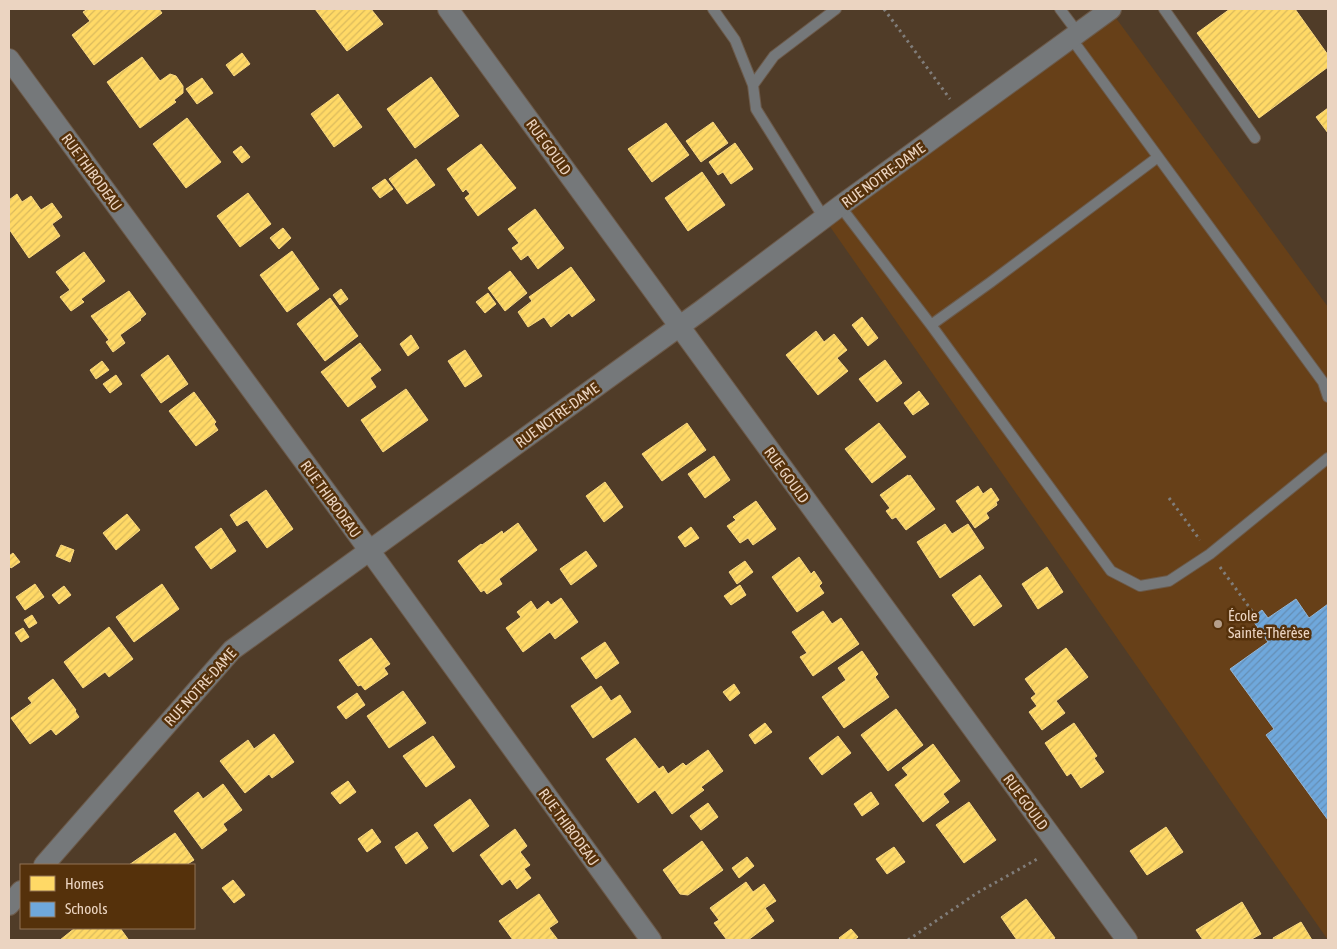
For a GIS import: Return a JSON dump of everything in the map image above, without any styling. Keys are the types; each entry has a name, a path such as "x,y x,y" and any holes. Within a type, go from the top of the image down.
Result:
{"street":[{"name":"RUE GOULD","path":"448,9 1127,940"},
{"name":"RUE NOTRE-DAME","path":"45,864 232,650 679,327 840,206 1111,9"},
{"name":"RUE THIBODEAU","path":"9,59 369,550 651,940"},
{"path":"9,905 20,892"}],"lane":[{"path":"713,9 735,40 753,85 756,109 824,218"},
{"path":"753,85 774,56 836,9"},
{"path":"1060,9 1075,35 1158,157 1323,382 1328,396"},
{"path":"1164,9 1255,138"},
{"path":"931,325 1158,157"},
{"path":"840,206 931,325 1111,571 1140,586 1169,581 1210,554 1328,458"}],"path":[{"path":"884,9 963,117"},
{"path":"908,940 977,893 1059,847"}],"shaded area":[{"name":"École Sainte-Thérèse","path":"1110,10 1328,307 1328,940 824,218"}],"building: Homes":[{"path":"88,9 159,9 162,13 94,65 72,35 90,21 83,12"},
{"path":"315,9 371,9 383,24 347,51"},
{"path":"1230,9 1295,9 1328,55 1328,67 1259,118 1197,33"},
{"path":"242,53 250,64 234,76 226,65"},
{"path":"142,57 160,81 170,74 176,76 183,86 183,93 174,100 176,102 140,128 107,82"},
{"path":"431,77 459,116 415,148 387,109"},
{"path":"202,78 213,93 197,104 186,89"},
{"path":"338,94 362,127 334,147 311,114"},
{"path":"1328,108 1328,133 1316,117"},
{"path":"187,118 221,162 186,188 153,144"},
{"path":"713,122 728,143 701,162 686,141"},
{"path":"666,123 689,155 652,182 628,149"},
{"path":"735,143 753,169 731,184 723,172 718,175 709,162"},
{"path":"481,144 516,188 478,216 465,198 470,194 466,189 463,192 447,169"},
{"path":"241,146 250,157 242,163 233,152"},
{"path":"416,159 435,185 407,204 389,179"},
{"path":"702,172 725,205 688,231 665,198"},
{"path":"385,179 393,189 380,198 372,188"},
{"path":"248,193 271,224 240,247 217,216"},
{"path":"17,194 22,202 31,196 41,210 52,203 62,217 52,224 60,236 29,258 9,229 9,200"},
{"path":"535,209 564,248 538,269 528,255 521,260 512,248 519,243 508,229"},
{"path":"283,228 291,238 279,249 270,238"},
{"path":"292,251 319,289 287,312 260,275"},
{"path":"84,252 105,281 81,299 84,302 71,311 60,297 70,290 56,272"},
{"path":"571,267 595,300 572,317 569,313 551,327 544,317 528,327 518,312 532,301 529,297"},
{"path":"510,271 527,293 505,311 488,288"},
{"path":"341,289 348,299 340,305 333,295"},
{"path":"129,291 146,314 141,320 120,335 125,343 113,352 106,342 109,340 91,316"},
{"path":"488,293 496,304 485,313 476,302"},
{"path":"330,298 358,336 325,361 297,324"},
{"path":"862,317 878,338 868,346 852,325"},
{"path":"816,331 824,342 834,334 847,350 837,358 848,371 818,395 786,355"},
{"path":"411,335 419,348 408,356 400,344"},
{"path":"360,343 381,370 370,378 376,387 348,407 321,372"},
{"path":"465,350 482,376 465,387 448,361"},
{"path":"168,355 188,384 161,403 141,375"},
{"path":"885,360 902,383 877,402 859,379"},
{"path":"102,361 109,370 96,379 90,370"},
{"path":"116,375 122,384 110,393 103,384"},
{"path":"406,389 428,420 383,452 361,420"},
{"path":"919,391 929,404 913,415 904,403"},
{"path":"194,392 216,422 214,424 218,430 196,446 169,411"},
{"path":"687,423 706,450 662,481 642,454"},
{"path":"879,423 906,457 872,483 845,449"},
{"path":"714,456 730,480 705,498 688,474"},
{"path":"908,475 909,477 910,475 935,509 906,530 896,517 892,519 886,511 890,508 880,495"},
{"path":"605,482 623,507 604,522 586,496"},
{"path":"978,486 983,494 991,488 999,500 996,502 997,505 986,513 989,518 975,528 956,501"},
{"path":"266,490 293,529 267,548 247,520 237,526 230,515"},
{"path":"756,501 776,529 753,545 748,538 740,543 727,526 736,520 733,517"},
{"path":"127,514 140,530 116,550 103,533"},
{"path":"518,523 537,550 499,579 502,584 487,594 484,590 481,592 458,561 481,544 502,531 503,534"},
{"path":"945,524 952,534 968,524 984,548 940,578 917,542"},
{"path":"691,527 699,538 685,547 678,537"},
{"path":"221,528 236,551 211,569 195,547"},
{"path":"61,545 74,550 70,562 56,556"},
{"path":"586,551 597,566 571,585 560,569"},
{"path":"13,553 20,562 11,568 9,556"},
{"path":"799,557 811,574 814,571 822,583 819,586 824,593 797,612 772,577"},
{"path":"745,561 753,572 737,584 729,572"},
{"path":"1047,567 1063,592 1038,609 1022,584"},
{"path":"980,575 1002,606 974,626 952,595"},
{"path":"35,584 44,597 25,610 16,597"},
{"path":"162,584 179,609 134,642 116,617"},
{"path":"740,585 746,595 731,605 724,596"},
{"path":"64,586 71,595 59,604 52,595"},
{"path":"561,598 578,622 555,639 550,632 523,652 506,628 521,617 517,612 531,601 537,610 548,601 551,605"},
{"path":"823,611 832,624 841,618 859,644 813,676 800,657 807,653 792,632"},
{"path":"32,615 37,623 29,628 24,620"},
{"path":"109,627 133,659 109,677 105,672 83,688 64,662"},
{"path":"23,628 29,637 21,642 15,633"},
{"path":"371,638 390,664 384,668 388,674 365,690 361,685 358,686 339,660"},
{"path":"605,642 619,663 596,679 581,658"},
{"path":"1066,648 1088,677 1056,701 1065,713 1042,730 1029,712 1037,706 1031,698 1036,694 1025,679"},
{"path":"862,651 878,674 875,677 889,697 844,728 822,697 846,680 838,668"},
{"path":"53,679 79,717 56,735 51,729 30,744 11,718 32,703 28,698"},
{"path":"734,684 740,693 730,701 723,692"},
{"path":"601,686 611,701 620,695 631,712 593,738 571,706"},
{"path":"403,691 426,723 389,748 367,716"},
{"path":"357,693 365,705 346,719 337,707"},
{"path":"896,709 923,745 888,771 861,735"},
{"path":"765,723 772,732 755,744 749,735"},
{"path":"1074,723 1097,756 1094,758 1104,772 1081,788 1071,773 1067,776 1045,743"},
{"path":"274,734 294,762 272,778 269,774 245,793 220,761 248,740 254,749"},
{"path":"433,736 455,767 426,787 403,756"},
{"path":"838,736 851,753 822,775 809,758"},
{"path":"635,738 659,769 663,766 668,774 683,763 686,766 708,750 723,771 701,787 704,790 672,814 655,790 638,803 606,759"},
{"path":"933,744 960,781 943,794 949,802 923,822 895,785 908,775 902,768"},
{"path":"348,781 356,792 340,804 331,793"},
{"path":"223,784 242,810 223,824 227,830 202,849 174,811 198,792 203,799"},
{"path":"871,792 879,804 862,816 854,804"},
{"path":"470,799 489,826 453,852 434,825"},
{"path":"969,802 996,840 964,863 936,825"},
{"path":"708,803 718,817 701,830 690,816"},
{"path":"1166,827 1183,852 1147,875 1130,851"},
{"path":"372,829 381,842 367,852 358,839"},
{"path":"515,829 527,846 520,852 530,865 524,869 531,878 517,889 510,879 502,885 480,855"},
{"path":"417,832 428,848 406,864 395,847"},
{"path":"175,833 194,860 188,864 130,864"},
{"path":"702,841 723,870 688,895 680,894 663,870"},
{"path":"894,847 905,862 887,874 876,859"},
{"path":"747,857 754,866 739,878 732,868"},
{"path":"233,880 245,895 234,903 222,888"},
{"path":"746,882 753,892 764,884 776,901 765,908 774,921 748,940 727,940 714,923 719,920 710,908"},
{"path":"539,894 558,922 549,928 558,940 513,940 499,921"},
{"path":"1026,899 1055,938 1052,940 1017,940 1001,917"},
{"path":"1242,902 1261,934 1250,940 1203,940 1196,930"},
{"path":"1301,922 1312,940 1274,940 1273,938"},
{"path":"74,929 121,929 128,939 126,940 60,940"},
{"path":"851,929 858,937 854,940 841,940 839,938"}],"building: Schools":[{"name":"École Sainte-Thérèse","path":"1296,599 1309,618 1328,604 1328,820 1266,735 1274,729 1230,669 1268,642 1251,618 1262,610 1268,618"}],"place":[{"name":"École Sainte-Thérèse","path":"1218,624"}]}
